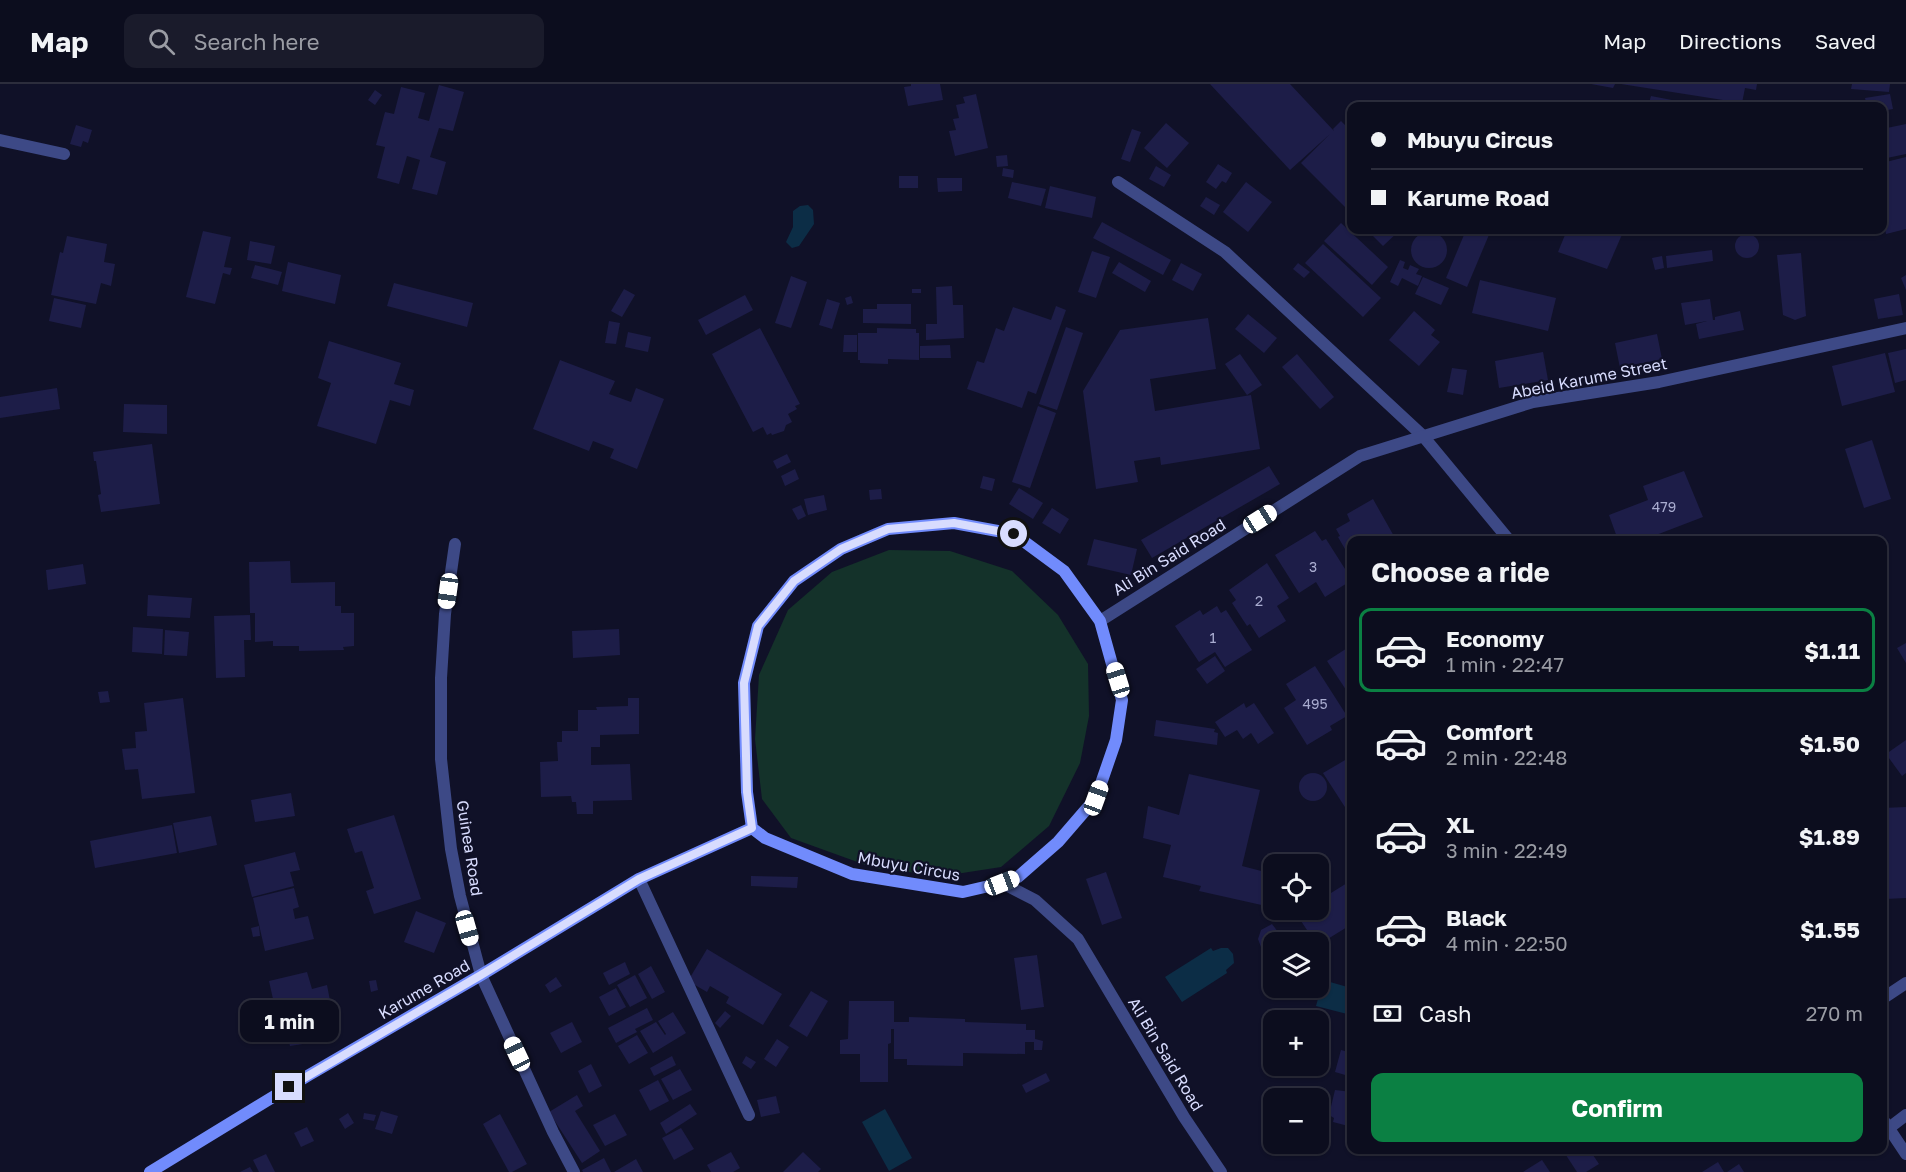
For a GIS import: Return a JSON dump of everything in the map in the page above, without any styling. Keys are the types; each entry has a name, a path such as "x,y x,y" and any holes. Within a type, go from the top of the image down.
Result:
{"street":[{"path":"0,140 64,154"},
{"path":"1118,182 1225,252 1423,436 1506,536"},
{"name":"Abeid Karume Street","path":"1423,436 1533,402 1659,382 1906,328"},
{"name":"Ali Bin Said Road","path":"1100,621 1360,456 1423,436"},
{"name":"Mbuyu Circus","path":"954,523 1014,534 1064,571 1100,621 1122,700 1116,741 1096,798 1058,842 1018,877 963,892 852,874 765,838 752,828 747,792 744,683 758,626 794,581 841,549 888,529 954,523"},
{"name":"Guinea Road","path":"454,544 445,614 441,678 441,759 451,849 467,928 481,975 573,1172"},
{"name":"Karume Road","path":"150,1172 639,879 752,828"},
{"path":"639,879 749,1115"},
{"name":"Ali Bin Said Road","path":"1002,883 1035,900 1078,939 1184,1117 1221,1172"},
{"path":"1887,996 1906,983"},
{"path":"1887,1123 1906,1115"},
{"path":"1887,1125 1906,1154"}],"green space":[{"path":"889,550 950,551 1012,571 1058,615 1088,664 1089,716 1080,763 1049,826 1001,867 943,876 874,868 791,838 762,799 755,739 759,675 788,610 832,572"}],"water":[{"path":"808,205 813,210 814,224 799,246 792,248 786,242 793,227 793,211 800,206"},
{"path":"1211,948 1213,951 1228,948 1233,954 1234,963 1226,970 1227,973 1182,1002 1165,977"},
{"path":"1329,982 1347,987 1347,1014 1316,1006 1318,998 1329,998"},
{"path":"885,1109 912,1158 889,1171 862,1122"}],"building":[{"path":"911,84 940,84 943,100 908,106 904,87 911,86"},
{"path":"1210,84 1290,84 1334,131 1333,129 1341,121 1347,127 1347,209 1301,163 1330,134 1290,170"},
{"path":"1591,84 1615,84 1613,88"},
{"path":"1621,84 1757,84 1756,90 1745,88 1742,102"},
{"path":"1852,84 1890,84 1889,92 1851,89"},
{"path":"439,85 464,92 453,131 439,128 430,157 446,162 437,195 412,189 420,160 407,156 399,184 377,178 385,147 376,145 385,112 394,114 401,87 425,93 418,118 429,121"},
{"path":"375,90 382,95 375,105 368,100"},
{"path":"976,94 988,148 955,156 949,131 956,130 953,119 959,118 956,105 965,103 963,97"},
{"path":"1890,94 1893,109 1887,110 1887,102 1866,102 1865,98"},
{"path":"1651,96 1682,102 1649,102"},
{"path":"1166,123 1189,143 1167,168 1144,148"},
{"path":"1906,124 1906,154 1887,158 1887,128"},
{"path":"76,125 92,130 88,143 83,141 81,147 70,144"},
{"path":"1132,129 1141,132 1130,162 1121,159"},
{"path":"1007,155 1008,166 997,167 996,156"},
{"path":"1906,157 1906,229 1887,234 1888,211 1887,162"},
{"path":"1218,164 1232,173 1226,183 1222,181 1216,189 1206,182"},
{"path":"1156,166 1171,175 1164,187 1149,179"},
{"path":"1003,168 1014,170 1013,178 1002,176"},
{"path":"899,176 918,176 918,188 899,188"},
{"path":"937,178 962,178 962,191 938,192"},
{"path":"1012,182 1046,189 1041,206 1008,198"},
{"path":"1246,182 1272,202 1248,232 1223,212"},
{"path":"1050,186 1096,197 1092,218 1045,208"},
{"path":"1206,197 1220,205 1214,215 1200,206"},
{"path":"1102,222 1171,260 1163,275 1093,238"},
{"path":"1341,223 1347,229 1347,234 1353,234 1388,267 1372,285 1324,241"},
{"path":"203,231 231,237 224,267 232,268 230,275 223,273 215,304 186,297"},
{"path":"1371,234 1396,234 1383,246"},
{"path":"1420,234 1438,234 1446,243 1446,257 1436,267 1422,267 1412,257 1412,243"},
{"path":"1464,234 1489,234 1467,287 1446,278"},
{"path":"1565,234 1622,234 1607,269 1558,252"},
{"path":"1747,234 1756,237 1759,246 1756,255 1747,258 1738,255 1735,246 1738,237"},
{"path":"67,236 107,244 104,262 115,264 111,286 101,283 96,304 51,295 60,252 63,253"},
{"path":"250,241 275,246 271,264 247,260"},
{"path":"1323,244 1381,298 1363,317 1305,263"},
{"path":"1712,250 1713,261 1667,268 1666,256"},
{"path":"1092,251 1110,257 1096,298 1078,292"},
{"path":"1801,253 1806,316 1795,320 1783,315 1777,255"},
{"path":"1662,256 1664,268 1655,270 1652,258"},
{"path":"1400,260 1405,262 1403,268 1408,270 1410,265 1419,269 1416,274 1422,276 1418,286 1402,278 1398,286 1390,282"},
{"path":"288,262 341,275 335,304 282,291"},
{"path":"1119,262 1151,281 1145,292 1112,273"},
{"path":"1181,263 1202,274 1193,291 1172,280"},
{"path":"1298,263 1310,272 1304,278 1293,269"},
{"path":"255,265 282,272 278,285 251,278"},
{"path":"1906,275 1906,290 1901,278"},
{"path":"791,276 807,282 791,328 775,323"},
{"path":"1423,277 1449,288 1441,305 1415,294"},
{"path":"1480,280 1556,298 1548,331 1472,313"},
{"path":"394,283 473,303 467,327 387,306"},
{"path":"952,286 953,305 963,305 964,338 926,340 926,324 937,324 936,287"},
{"path":"624,289 635,295 622,317 611,311"},
{"path":"912,289 921,289 921,293 912,293"},
{"path":"1899,294 1903,315 1878,319 1874,299"},
{"path":"745,295 753,310 706,335 698,320"},
{"path":"851,296 853,303 847,305 845,298"},
{"path":"54,298 86,305 81,328 49,321"},
{"path":"827,299 840,303 832,329 819,325"},
{"path":"1710,299 1713,320 1715,317 1740,311 1744,330 1699,339 1696,324 1707,321 1685,325 1681,303"},
{"path":"877,304 911,304 911,324 863,323 863,309 877,309"},
{"path":"1056,306 1066,310 1036,394 1028,391 1022,408 967,389 977,361 984,363 996,328 1004,331 1013,307 1051,320"},
{"path":"1414,311 1435,330 1431,335 1440,342 1419,366 1389,340"},
{"path":"1248,314 1277,338 1264,353 1235,329"},
{"path":"1208,318 1216,369 1150,379 1155,411 1251,395 1260,449 1161,465 1160,457 1134,461 1138,482 1096,489 1083,391 1120,330"},
{"path":"609,321 620,323 616,344 605,343"},
{"path":"1066,327 1083,333 1057,410 1039,404"},
{"path":"760,328 800,404 795,406 797,409 788,414 792,422 786,425 784,431 772,435 771,433 767,435 763,427 753,432 712,354"},
{"path":"877,328 916,329 916,333 919,333 919,360 888,359 888,364 860,363 858,333 877,333"},
{"path":"628,332 651,337 648,352 625,347"},
{"path":"1657,334 1662,359 1620,368 1615,343"},
{"path":"844,335 857,335 857,352 843,352"},
{"path":"329,341 401,363 394,384 414,390 410,406 390,400 376,444 317,426 331,383 318,378"},
{"path":"950,345 951,358 920,358 920,346"},
{"path":"1906,349 1906,380 1895,383 1888,353"},
{"path":"1543,352 1548,380 1499,388 1495,361"},
{"path":"1885,353 1895,392 1842,406 1832,366"},
{"path":"1240,354 1262,385 1247,395 1225,364"},
{"path":"1297,354 1334,397 1320,409 1282,367"},
{"path":"560,360 615,381 609,394 631,402 636,388 664,399 637,469 610,458 614,449 593,441 589,451 533,429"},
{"path":"1452,368 1467,370 1463,395 1447,392"},
{"path":"57,388 60,409 0,418 0,397"},
{"path":"124,404 167,405 167,434 123,432"},
{"path":"1038,406 1056,413 1030,488 1012,482"},
{"path":"1872,440 1891,499 1864,508 1845,449"},
{"path":"152,444 160,504 101,512 98,495 101,494 93,452"},
{"path":"787,454 791,462 777,469 773,461"},
{"path":"1269,466 1280,484 1152,558 1141,540"},
{"path":"795,469 799,479 785,486 781,476"},
{"path":"1684,471 1703,517 1653,536 1617,536 1609,515 1648,500 1643,486"},
{"path":"983,476 995,479 992,491 980,488"},
{"path":"1019,488 1043,503 1033,519 1009,504"},
{"path":"881,489 882,499 870,500 869,490"},
{"path":"824,495 827,510 808,515 804,499"},
{"path":"1373,499 1394,536 1347,536 1347,552 1336,529 1350,521 1347,514"},
{"path":"801,505 806,516 798,520 792,509"},
{"path":"1052,508 1069,519 1060,534 1042,523"},
{"path":"1315,531 1322,541 1326,539 1347,572 1347,583 1325,597 1316,582 1299,593 1275,555"},
{"path":"1094,539 1137,549 1131,575 1087,565"},
{"path":"290,561 291,583 335,582 335,606 341,606 341,613 354,613 354,646 343,647 344,650 299,651 299,646 273,646 273,641 255,642 255,613 250,613 249,562"},
{"path":"1267,563 1289,598 1277,606 1286,621 1259,638 1250,624 1247,626 1232,603 1236,600 1229,590"},
{"path":"83,564 86,584 48,590 46,570"},
{"path":"148,595 192,598 190,618 147,616"},
{"path":"1217,606 1221,613 1226,610 1252,650 1225,667 1215,652 1199,662 1175,626 1200,610 1203,615"},
{"path":"250,615 251,640 244,640 245,677 216,678 214,616"},
{"path":"133,627 163,629 162,654 132,652"},
{"path":"619,629 620,655 573,658 572,631"},
{"path":"165,630 189,632 187,656 164,655"},
{"path":"1906,643 1906,663 1897,648"},
{"path":"1347,648 1347,691 1327,661"},
{"path":"1215,656 1225,671 1207,684 1196,669"},
{"path":"1315,666 1347,716 1330,726 1332,730 1307,745 1284,708 1296,700 1286,684"},
{"path":"108,691 110,702 100,703 98,692"},
{"path":"183,698 195,793 142,799 138,769 125,770 122,749 136,748 135,732 147,731 144,703"},
{"path":"628,698 639,698 639,734 600,735 600,747 591,747 591,765 630,764 632,800 593,801 593,814 577,814 576,802 572,802 571,796 541,797 540,762 558,761 557,742 562,742 562,731 578,731 578,710 628,706"},
{"path":"1244,703 1246,708 1254,703 1274,733 1258,744 1251,733 1243,739 1237,730 1225,737 1215,722"},
{"path":"1156,720 1215,729 1214,732 1218,733 1217,745 1154,736"},
{"path":"1906,740 1906,773 1902,776 1887,753"},
{"path":"1347,759 1347,810 1323,773"},
{"path":"1313,773 1323,777 1327,787 1323,797 1313,801 1303,797 1299,787 1303,777"},
{"path":"1189,774 1260,790 1242,866 1263,871 1263,905 1199,891 1201,886 1163,877 1171,845 1143,838 1148,806 1179,815"},
{"path":"291,793 295,816 255,822 251,800"},
{"path":"1906,807 1906,898 1887,899 1887,808"},
{"path":"394,815 421,899 374,914 366,891 374,888 362,851 355,853 347,829"},
{"path":"211,816 217,845 179,853 173,823"},
{"path":"172,825 177,853 95,868 90,841"},
{"path":"295,852 300,870 290,872 294,886 252,897 244,865"},
{"path":"1106,872 1122,918 1102,925 1086,879"},
{"path":"751,876 798,877 797,888 751,886"},
{"path":"1347,883 1347,927 1329,938 1329,932 1308,932 1300,920 1329,920 1329,894"},
{"path":"294,888 299,907 293,909 295,919 308,916 314,939 265,951 253,898"},
{"path":"416,911 446,923 434,953 404,942"},
{"path":"1272,924 1278,932 1263,932 1263,952 1258,939 1261,930"},
{"path":"259,926 260,936 253,937 251,928"},
{"path":"707,949 782,994 763,1025 726,1003 729,997 710,986 707,992 688,981"},
{"path":"1037,955 1044,1007 1021,1010 1014,958"},
{"path":"625,962 630,974 609,985 603,973"},
{"path":"651,966 665,992 652,999 638,974"},
{"path":"307,972 312,989 327,985 332,1011 319,1014 322,1031 303,1044 290,1046 283,1016 277,1017 269,981"},
{"path":"635,975 647,998 630,1007 617,985"},
{"path":"556,977 562,986 550,993 545,985"},
{"path":"376,980 378,990 371,992 369,981"},
{"path":"616,988 626,1007 609,1016 599,997"},
{"path":"811,991 828,1001 807,1037 789,1026"},
{"path":"849,1001 894,1001 894,1022 909,1022 909,1017 1026,1024 1026,1030 1035,1030 1035,1039 1043,1041 1042,1050 1034,1050 1034,1042 1025,1042 1025,1054 963,1053 963,1066 907,1065 907,1059 894,1059 894,1029 891,1029 891,1043 888,1044 888,1082 860,1082 860,1054 840,1054 840,1040 848,1039"},
{"path":"647,1008 653,1020 635,1029 637,1032 616,1043 608,1028"},
{"path":"725,1011 731,1016 720,1028 715,1023"},
{"path":"673,1012 686,1033 653,1053 640,1031 656,1022 665,1035 658,1021"},
{"path":"572,1022 582,1042 561,1053 550,1033"},
{"path":"637,1035 648,1053 629,1064 618,1046"},
{"path":"777,1039 789,1047 776,1067 764,1059"},
{"path":"1341,1050 1347,1052 1347,1076 1335,1072"},
{"path":"672,1056 676,1065 654,1076 650,1068"},
{"path":"746,1056 756,1062 751,1069 742,1063"},
{"path":"591,1064 602,1086 589,1093 578,1071"},
{"path":"680,1069 692,1090 673,1100 661,1079"},
{"path":"1046,1073 1050,1081 1026,1093 1022,1085"},
{"path":"658,1080 669,1101 650,1111 639,1090"},
{"path":"1335,1090 1347,1091 1347,1126 1333,1122 1334,1118 1329,1115"},
{"path":"577,1095 583,1106 575,1111 600,1151 582,1163 549,1112"},
{"path":"776,1096 780,1113 761,1117 757,1100"},
{"path":"690,1104 697,1114 666,1134 660,1123"},
{"path":"381,1111 398,1116 392,1134 375,1129"},
{"path":"348,1113 354,1123 345,1129 339,1119"},
{"path":"364,1113 376,1115 374,1121 363,1119"},
{"path":"500,1114 527,1164 512,1172 509,1172 483,1124"},
{"path":"615,1114 627,1135 605,1146 593,1125"},
{"path":"307,1127 314,1141 301,1147 294,1133"},
{"path":"681,1128 694,1149 674,1160 662,1138"},
{"path":"731,1152 740,1168 733,1172 711,1172 707,1165"},
{"path":"803,1152 821,1169 818,1172 783,1172"},
{"path":"266,1154 275,1172 259,1172 253,1160"},
{"path":"1565,1154 1592,1154 1599,1164 1586,1172 1577,1172"},
{"path":"604,1158 611,1172 583,1172 582,1170"},
{"path":"636,1159 643,1172 614,1172"},
{"path":"1542,1160 1550,1172 1523,1172"},
{"path":"1718,1162 1724,1172 1702,1172"},
{"path":"1739,1164 1744,1172 1727,1172"},
{"path":"250,1167 253,1172 240,1172"}],"route":[{"path":"289,1087 481,975 639,879 752,828 747,792 744,683 758,626 794,581 841,549 888,529 954,523 1014,534"}]}
